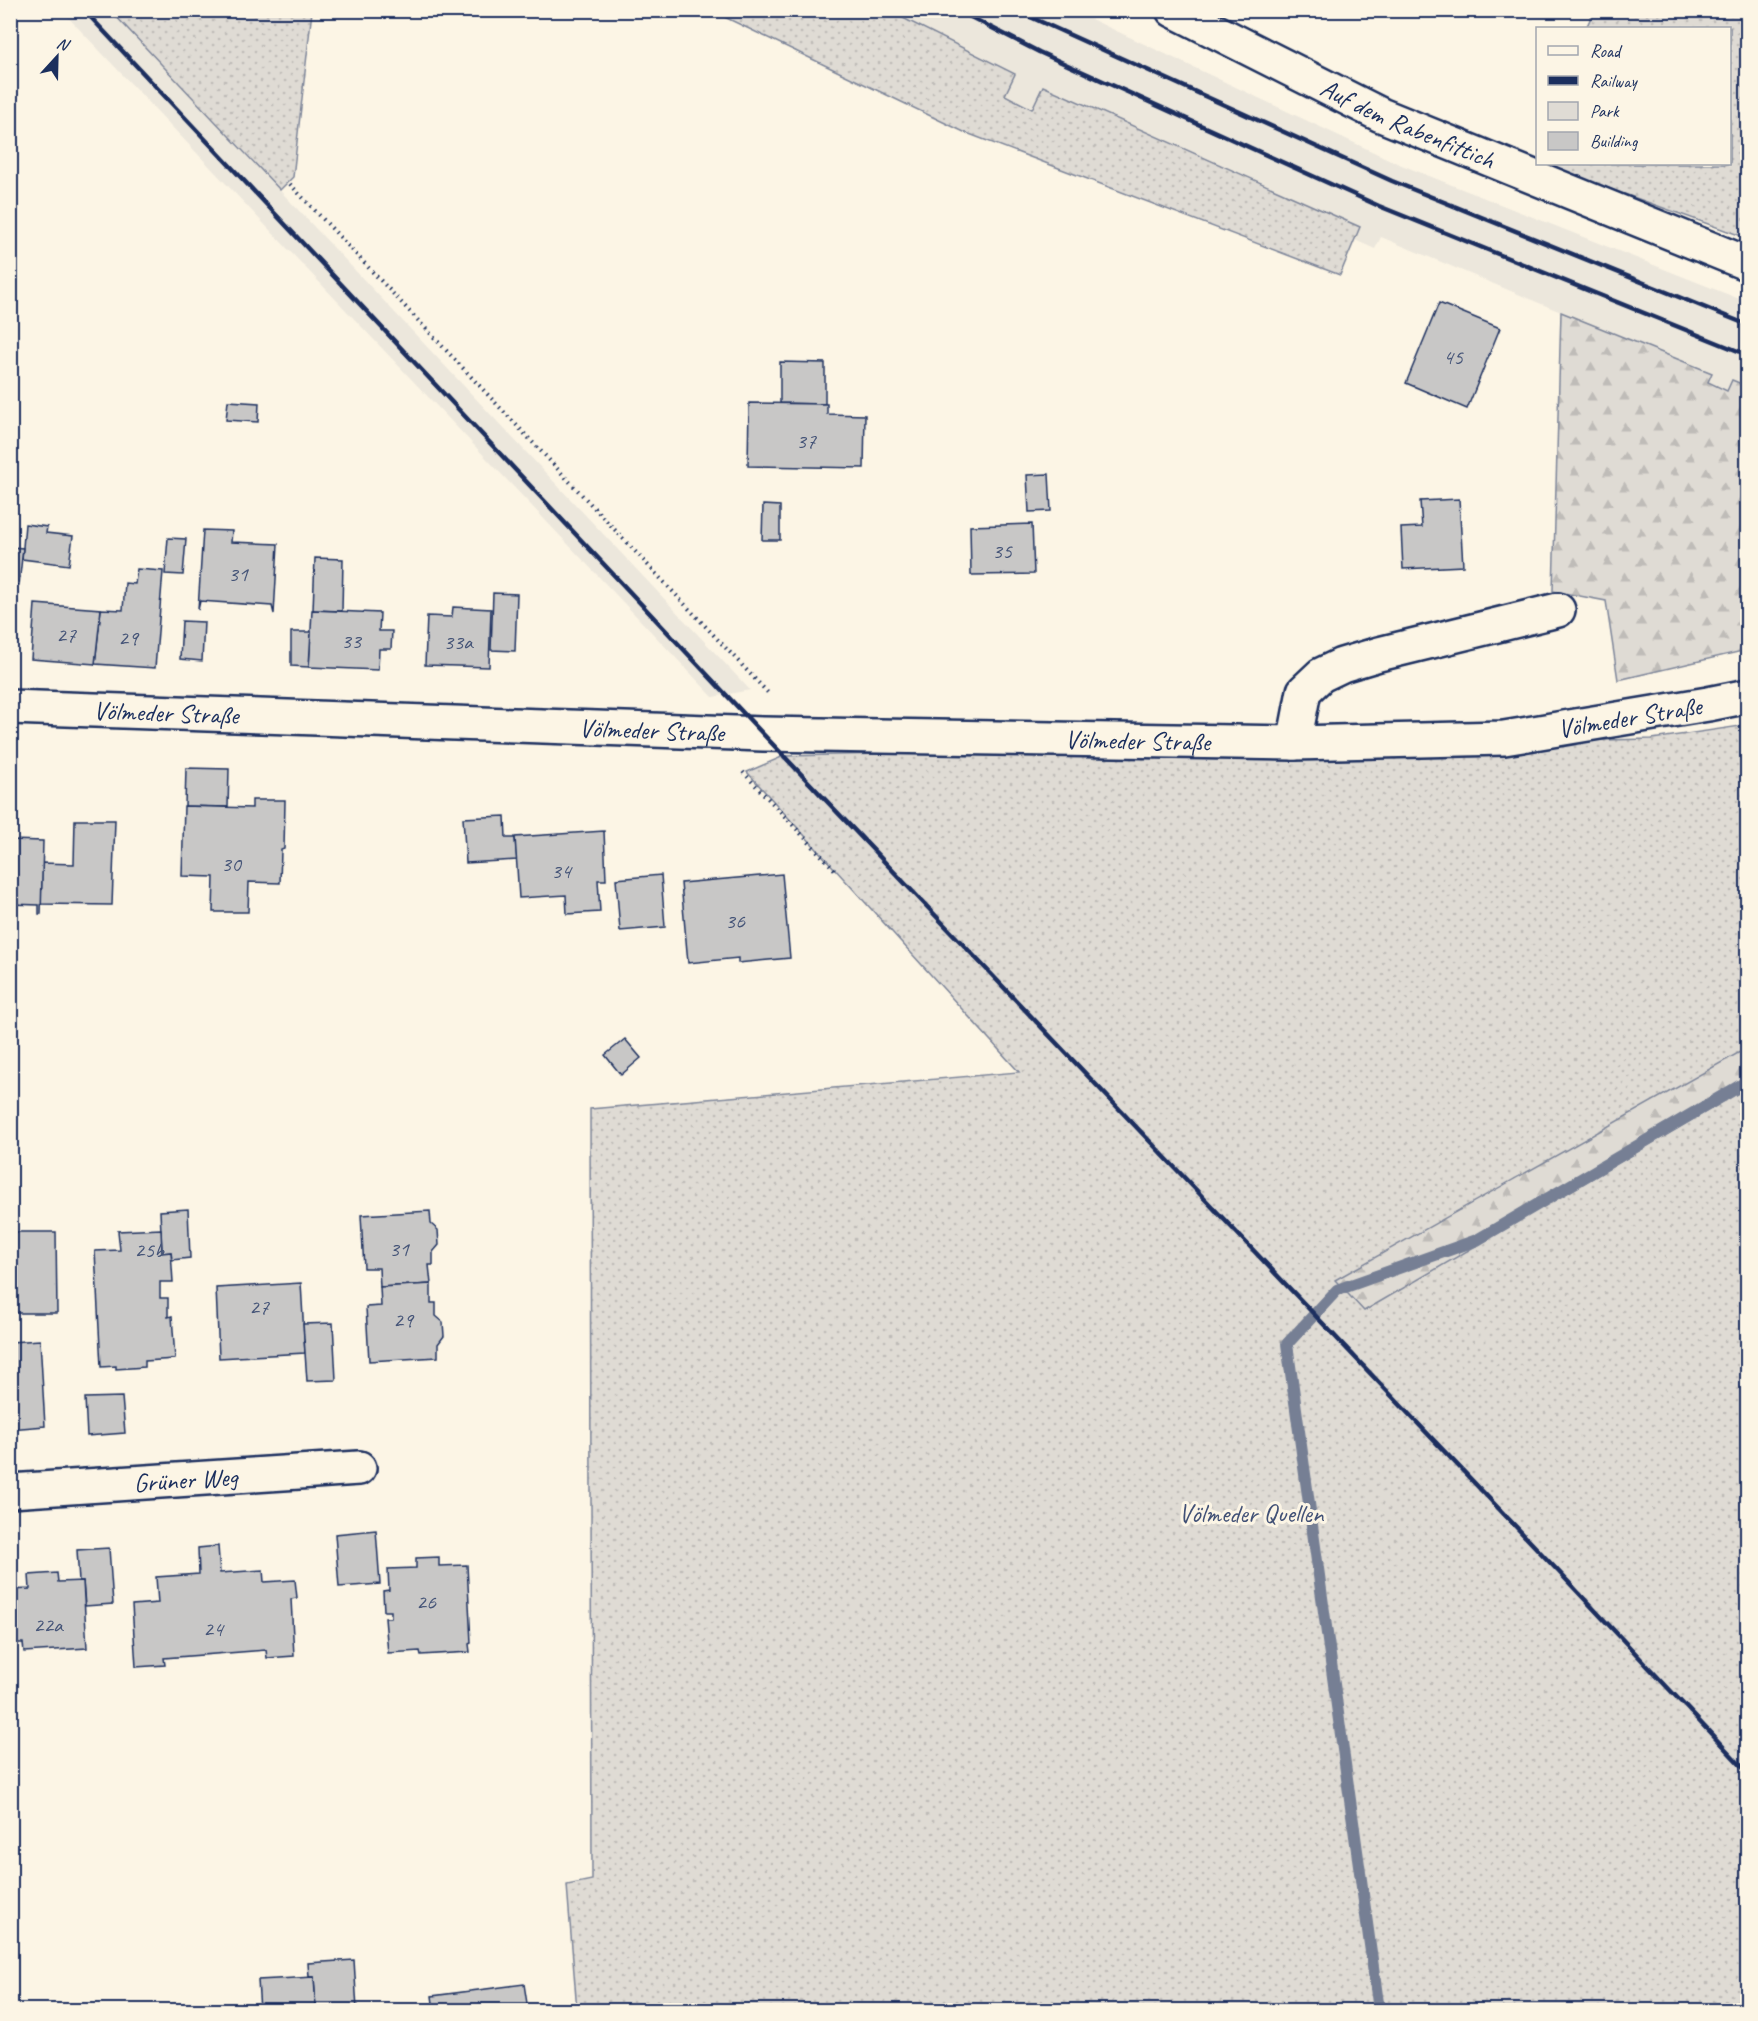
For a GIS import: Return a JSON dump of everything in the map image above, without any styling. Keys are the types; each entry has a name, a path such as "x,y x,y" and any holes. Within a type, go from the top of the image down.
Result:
{"street":[{"name":"Auf dem Rabenfittich","path":"1173,10 1381,115 1748,264"},
{"path":"1294,743 1304,691 1321,675 1342,665 1379,654 1557,610"},
{"name":"Völmeder Straße","path":"10,706 732,732 1294,743 1504,738 1748,696"},
{"name":"Grüner Weg","path":"10,1491 360,1468"}],"path":[{"path":"290,184 808,734"},
{"path":"732,732 734,762 836,871"}],"shaded area":[{"path":"62,11 111,11 750,690 713,697"},
{"path":"889,11 1074,11 1399,164 1747,302 1747,386 1732,380 1728,391 1708,382 1712,372 1381,237 1375,249 1355,240 1360,227 1043,86 1033,109 1005,95 1014,74"}],"green space":[{"path":"111,11 312,11 293,177 280,190"},
{"path":"712,11 889,11 1015,74 1005,95 1032,109 1043,86 1360,227 1340,275 964,132"},
{"path":"1594,11 1747,11 1747,238 1544,165 1731,165 1731,27 1586,27"},
{"path":"1561,312 1712,373 1708,382 1727,391 1732,380 1747,386 1747,650 1618,680 1606,601 1553,591"},
{"name":"Völmeder Quellen","path":"1747,725 1747,2010 577,2010 567,1885 592,1880 590,1109 1019,1072 747,772 784,756 1652,739"},
{"path":"1747,1048 1747,1088 1364,1311 1335,1280"}],"building":[{"path":"1439,303 1500,328 1467,409 1406,383"},
{"path":"780,362 825,363 825,404 780,403"},
{"path":"228,401 259,403 258,422 226,420"},
{"path":"749,403 827,404 827,414 865,415 864,468 748,466"},
{"path":"1049,474 1051,511 1029,512 1027,475"},
{"path":"1459,499 1463,566 1403,569 1401,528 1422,527 1420,501"},
{"path":"763,505 780,506 780,540 762,540"},
{"path":"25,524 47,527 46,533 73,536 69,565 22,559"},
{"path":"1032,524 1034,574 971,575 970,526"},
{"path":"203,530 232,531 231,542 278,544 274,614 272,606 200,601 198,610"},
{"path":"168,538 186,539 183,575 165,574"},
{"path":"10,547 23,548 19,585 10,584"},
{"path":"315,558 343,559 342,611 313,610"},
{"path":"137,569 163,571 155,668 95,664 101,609 123,610 125,583 135,584"},
{"path":"493,593 517,594 515,651 491,650"},
{"path":"35,604 101,609 95,664 31,659"},
{"path":"453,607 491,609 489,667 425,665 427,616 452,617"},
{"path":"312,610 380,613 379,631 392,631 391,649 379,649 378,670 309,667"},
{"path":"182,621 204,622 202,661 180,659"},
{"path":"291,632 311,632 309,667 291,666"},
{"path":"186,768 229,769 228,807 185,806"},
{"path":"252,800 285,800 284,849 281,850 280,883 249,882 248,912 213,912 214,877 182,876 184,806 252,808"},
{"path":"505,816 506,838 515,838 517,860 466,863 463,818"},
{"path":"75,820 115,820 112,905 41,904 42,863 74,864"},
{"path":"604,831 606,880 598,880 600,912 567,914 566,895 519,898 515,837"},
{"path":"10,840 43,841 41,914 39,914 39,905 10,904"},
{"path":"782,874 790,958 738,963 738,958 688,963 681,883"},
{"path":"661,875 665,927 620,931 616,879"},
{"path":"625,1039 641,1058 621,1075 605,1055"},
{"path":"188,1209 190,1258 172,1260 171,1252 162,1253 160,1211"},
{"path":"430,1211 431,1224 438,1230 439,1245 433,1252 433,1265 429,1265 431,1284 380,1287 379,1268 364,1268 361,1215"},
{"path":"161,1229 162,1253 171,1252 173,1282 160,1282 160,1298 168,1298 168,1317 172,1316 175,1359 145,1361 145,1367 116,1369 116,1366 101,1367 95,1251 120,1250 118,1231"},
{"path":"10,1232 56,1232 57,1313 10,1313"},
{"path":"301,1283 305,1353 219,1358 216,1288"},
{"path":"431,1284 431,1303 436,1303 436,1316 443,1322 444,1336 438,1344 438,1357 369,1361 366,1307 381,1306 380,1287"},
{"path":"333,1323 336,1380 307,1381 303,1324"},
{"path":"40,1340 45,1426 10,1429 10,1342"},
{"path":"122,1397 125,1433 87,1436 85,1398"},
{"path":"376,1530 380,1584 339,1587 335,1534"},
{"path":"218,1546 220,1573 263,1570 264,1582 295,1580 297,1598 291,1599 294,1656 267,1658 266,1650 164,1658 165,1665 136,1667 132,1605 158,1603 156,1577 199,1574 198,1548"},
{"path":"109,1548 113,1604 85,1606 83,1581 79,1581 77,1550"},
{"path":"439,1557 439,1566 467,1565 470,1652 421,1655 420,1651 388,1653 385,1618 391,1618 391,1611 384,1611 383,1591 389,1590 388,1569 416,1568 416,1558"},
{"path":"57,1573 58,1582 83,1581 87,1648 24,1652 23,1643 10,1643 10,1590 30,1589 29,1575"},
{"path":"354,1960 357,2010 316,2010 314,1977 309,1977 308,1963"},
{"path":"314,1977 316,2010 260,2010 258,1980"},
{"path":"524,1984 528,2010 434,2010 432,1996"}],"waterway":[{"path":"1379,2010 1287,1344 1337,1290 1477,1240 1748,1081"}],"railway":[{"path":"84,10 763,734 1748,1773"},
{"path":"957,10 1039,52 1379,206 1748,355"},
{"path":"1015,10 1392,181 1748,325"}]}
